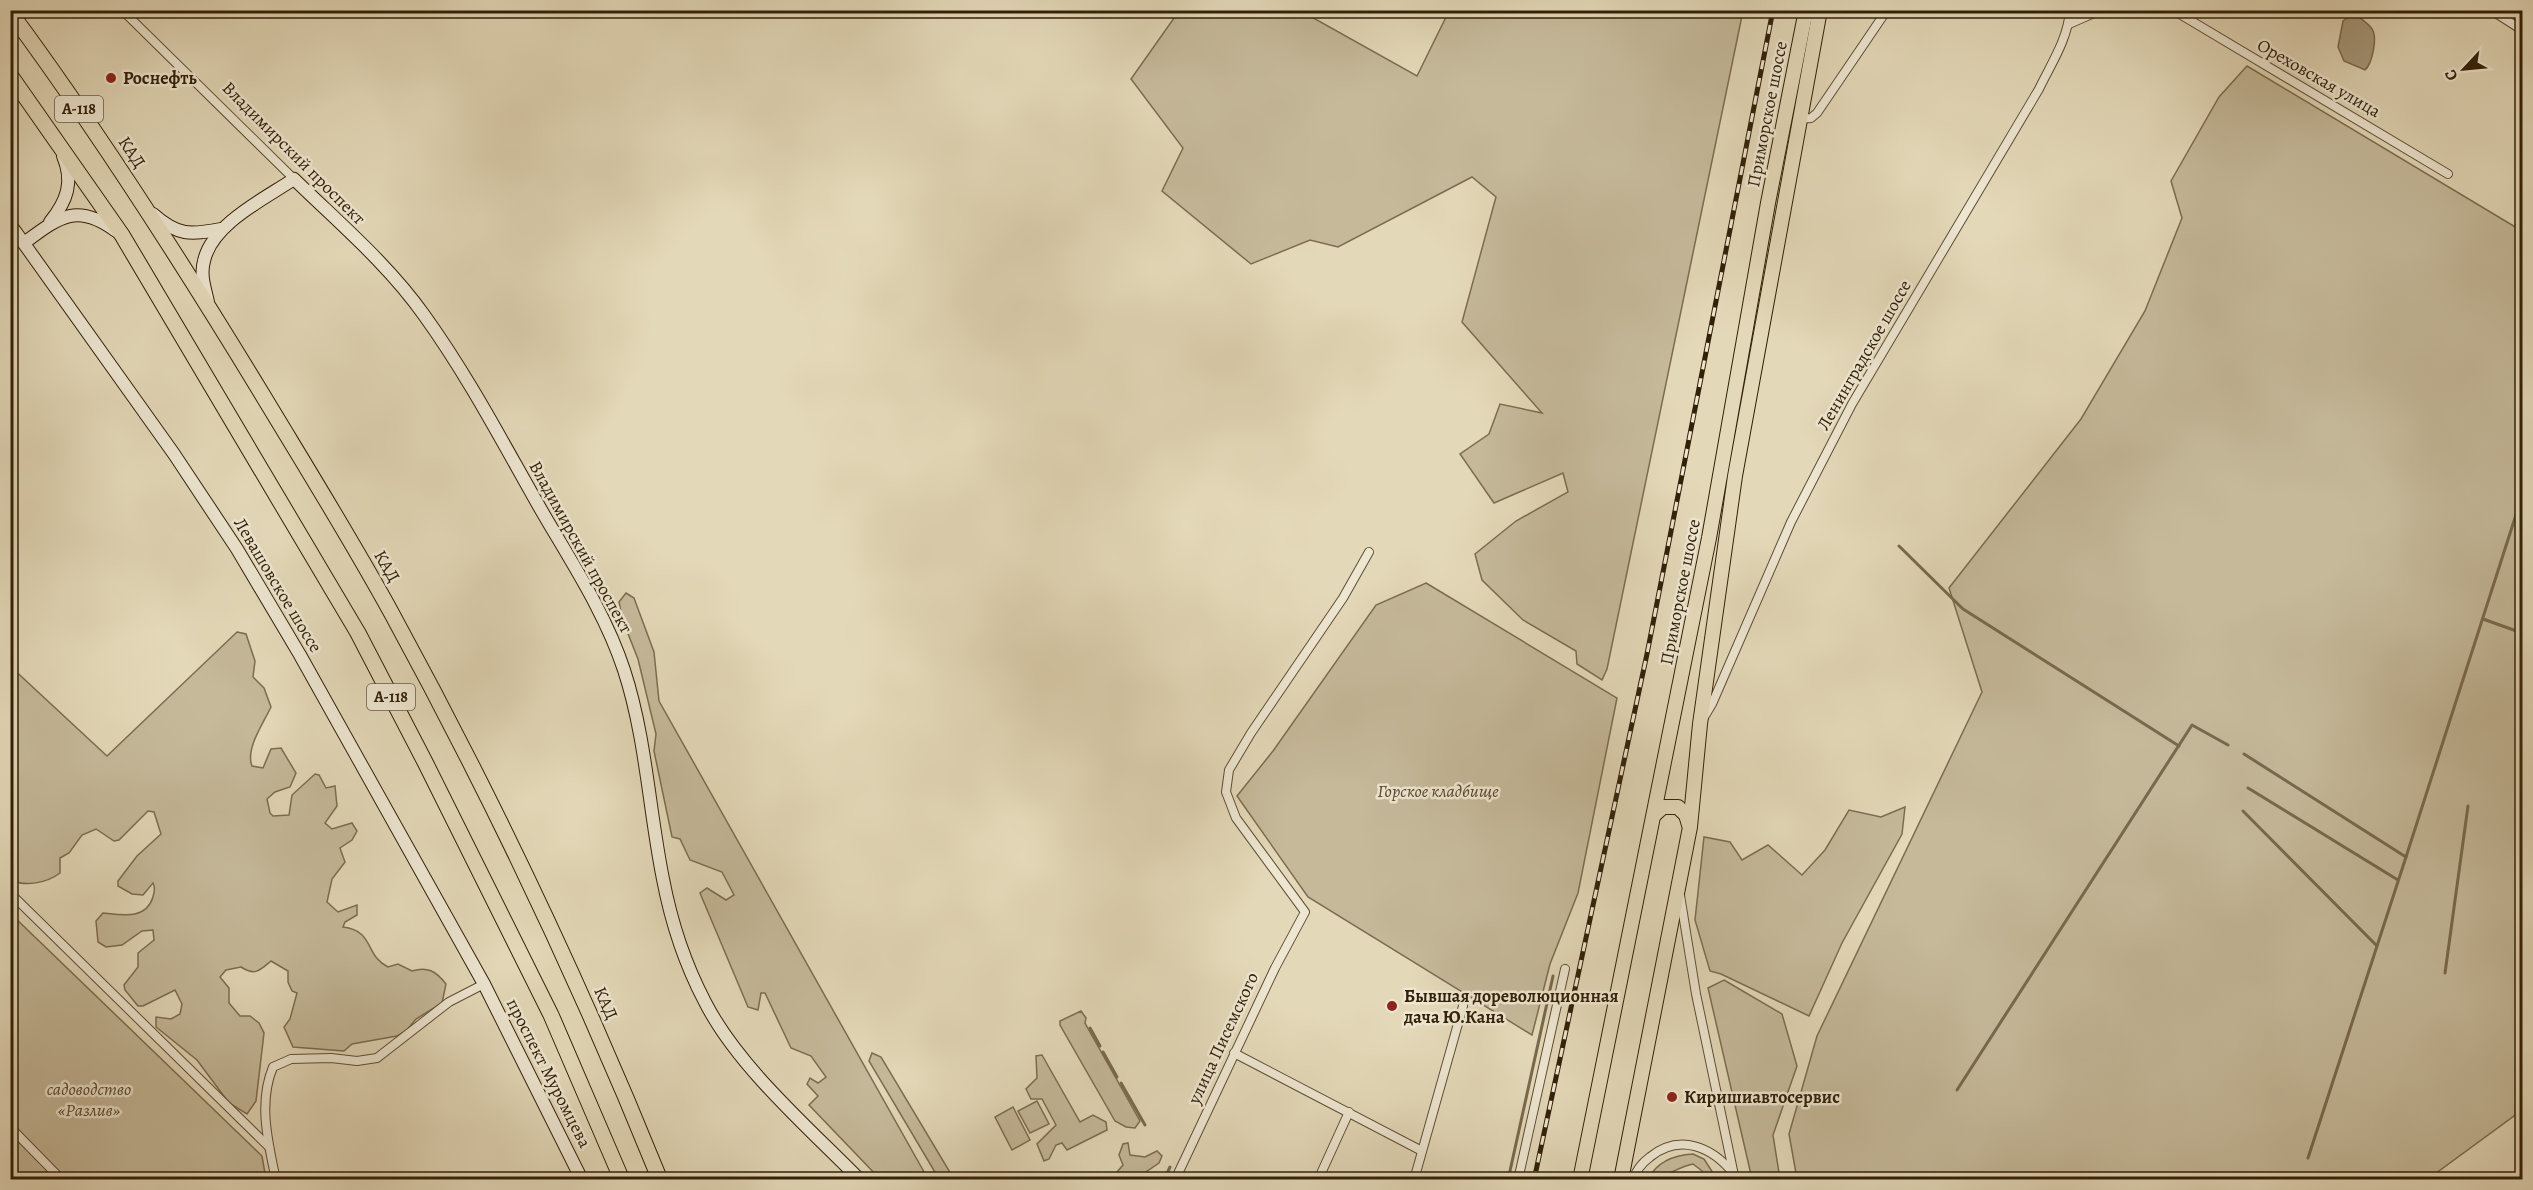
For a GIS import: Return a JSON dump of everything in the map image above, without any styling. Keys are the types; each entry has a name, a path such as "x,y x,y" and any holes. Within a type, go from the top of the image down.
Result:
{"highway":[{"name":"КАД","path":"10,12 146,207 358,555 461,746 584,1000 660,1179"},
{"name":"А-118","path":"10,75 122,235 358,633 551,1016 622,1179"}],"main road":[{"name":"Приморское шоссе","path":"1580,1179 1709,538 1768,203 1806,10"},
{"name":"Приморское шоссе","path":"1621,1179 1690,827 1700,724 1735,476 1798,119 1820,10"},
{"path":"47,226 58,213 68,191 68,167 56,138"},
{"path":"210,309 202,272 210,245 221,229 294,178"},
{"name":"Владимирский проспект","path":"294,178 393,275 424,314 452,356 584,583 608,630 624,670 638,721 663,880 673,921 689,967 705,1003 727,1036 756,1072 860,1179"},
{"path":"146,207 176,231 200,233 221,229"},
{"path":"24,243 47,226 63,218 86,214 96,217 122,235"},
{"name":"Левашовское шоссе","path":"10,224 167,444 237,549 343,731 484,984"},
{"path":"1654,815 1662,807 1678,807 1686,815 1690,827"},
{"name":"проспект Муромцева","path":"484,984 582,1179"}],"street":[{"name":"Владимирский проспект","path":"122,10 294,178"},
{"path":"1798,119 1811,118 1817,113 1887,10"},
{"name":"Ленинградское шоссе","path":"1700,724 1712,705 1791,522 1852,404 2039,89 2063,40 2069,24 2070,10"},
{"path":"2069,24 2101,10"},
{"name":"Ореховская улица","path":"2173,10 2448,174"},
{"path":"2491,10 2523,30"},
{"name":"улица Писемского","path":"1175,1179 1275,968 1305,912 1236,818 1226,792 1229,770 1251,733 1343,598 1369,552"},
{"path":"1678,886 1696,994 1735,1177"},
{"path":"10,893 269,1148"},
{"path":"1518,1179 1565,969"},
{"path":"276,1179 269,1148 265,1102 266,1083 273,1067 291,1059 331,1058 357,1061 377,1058 449,1002 484,984"},
{"path":"1414,1179 1420,1150 1463,1006"},
{"path":"1234,1053 1420,1150"},
{"path":"1318,1179 1349,1112"},
{"path":"10,1127 62,1179"},
{"path":"1633,1179 1643,1162 1658,1151 1675,1145 1690,1145 1714,1154 1735,1177"}],"green space":[{"path":"1179,11 1301,11 1417,76 1449,11 1743,11 1607,669 1602,680 1577,664 1576,651 1523,620 1482,580 1475,554 1516,521 1568,492 1563,473 1494,503 1460,454 1489,434 1500,404 1542,413 1462,322 1496,197 1472,177 1338,247 1310,240 1251,264 1162,191 1183,148 1131,79"},
{"path":"2247,66 2522,231 2522,1110 2428,1179 1797,1179 1789,1134 1817,1036 1982,692 1949,588 2081,419 2145,311 2182,218 2171,181 2219,97"},
{"name":"Горское кладбище","path":"1426,583 1617,698 1578,893 1550,964 1532,1035 1308,897 1237,796 1273,751 1376,605"},
{"path":"626,593 634,598 654,652 659,701 928,1179 880,1179 809,1105 818,1096 807,1084 810,1078 818,1083 826,1077 811,1056 791,1048 765,993 761,993 758,1010 748,1007 700,893 707,888 726,900 734,895 722,872 690,860 680,839 672,837 654,751 656,734 638,659 623,621 619,602"},
{"path":"237,632 246,634 255,661 253,677 264,688 271,707 253,744 252,766 263,768 271,749 281,748 296,773 290,787 275,792 267,799 270,813 273,816 289,815 292,795 315,774 319,775 326,788 335,786 337,806 325,823 332,829 352,823 357,831 352,840 340,848 345,862 332,879 327,902 338,912 357,905 357,915 345,922 343,927 360,933 380,962 388,967 398,964 412,971 427,969 439,976 446,984 442,1003 416,1019 406,1031 397,1036 352,1044 344,1051 293,1047 284,1027 290,1019 297,993 292,991 288,982 288,971 271,961 253,972 241,967 226,970 220,977 229,988 229,1003 240,1016 250,1016 259,1023 264,1033 256,1101 247,1114 229,1103 197,1060 156,1027 156,1017 171,1019 180,1014 182,1004 175,990 143,1006 138,1006 125,990 124,985 138,967 138,953 154,940 153,930 142,931 122,945 106,947 98,942 96,921 103,913 125,915 139,913 150,904 155,888 153,883 143,895 132,894 118,886 118,881 137,856 161,834 154,812 148,811 119,840 114,841 96,829 82,835 69,853 60,858 60,873 49,879 36,883 11,880 10,666 107,756"},
{"path":"1905,807 1902,834 1842,943 1809,1016 1721,974 1710,971 1695,920 1704,837 1730,842 1742,860 1768,845 1802,875 1825,850 1849,810 1881,817"},
{"name":"садоводство «Разлив»","path":"10,913 262,1156 266,1179 11,1179"},
{"path":"1724,980 1782,1014 1797,1066 1773,1135 1780,1179 1752,1179 1708,988"},
{"path":"1081,1011 1086,1018 1085,1023 1140,1121 1135,1128 1126,1127 1115,1121 1060,1025 1060,1021"},
{"path":"872,1053 881,1057 954,1179 939,1179 869,1061"},
{"path":"1042,1055 1080,1122 1093,1115 1106,1122 1107,1130 1067,1150 1062,1143 1056,1145 1049,1159 1044,1161 1037,1144 1056,1125 1042,1099 1031,1099 1026,1089 1037,1078 1036,1056"},
{"path":"1037,1101 1049,1124 1030,1133 1018,1111"},
{"path":"1013,1107 1030,1140 1012,1150 995,1117"},
{"path":"1128,1143 1130,1155 1145,1157 1157,1151 1162,1156 1159,1163 1140,1176 1140,1179 1111,1179 1123,1165 1119,1155 1123,1144"},
{"path":"1693,1154 1704,1159 1717,1179 1706,1179 1702,1171 1693,1164 1659,1178 1648,1179 1656,1168 1667,1160"}],"shaded area":[{"path":"2350,16 2358,16 2369,25 2374,33 2373,50 2365,70 2344,61 2338,47 2343,21"}],"waterway":[{"path":"2244,754 2406,857 2522,496"},
{"path":"1899,546 1963,609 2179,746"},
{"path":"2483,619 2522,633"},
{"path":"1957,1090 2192,725 2228,745"},
{"path":"2248,788 2398,880"},
{"path":"2445,973 2468,806"},
{"path":"2243,811 2377,946"},
{"path":"2308,1158 2406,857"},
{"path":"1508,1180 1553,976"},
{"path":"1090,1028 1100,1046"},
{"path":"1103,1052 1117,1077"},
{"path":"1121,1083 1145,1125"},
{"path":"1164,1180 1170,1167"}],"railway":[{"path":"1534,1180 1647,654 1773,10"}],"place":[{"name":"Роснефть","path":"111,78"},
{"name":"Бывшая дореволюционная дача Ю.Кана","path":"1392,1006"},
{"name":"Киришиавтосервис","path":"1672,1097"}]}
